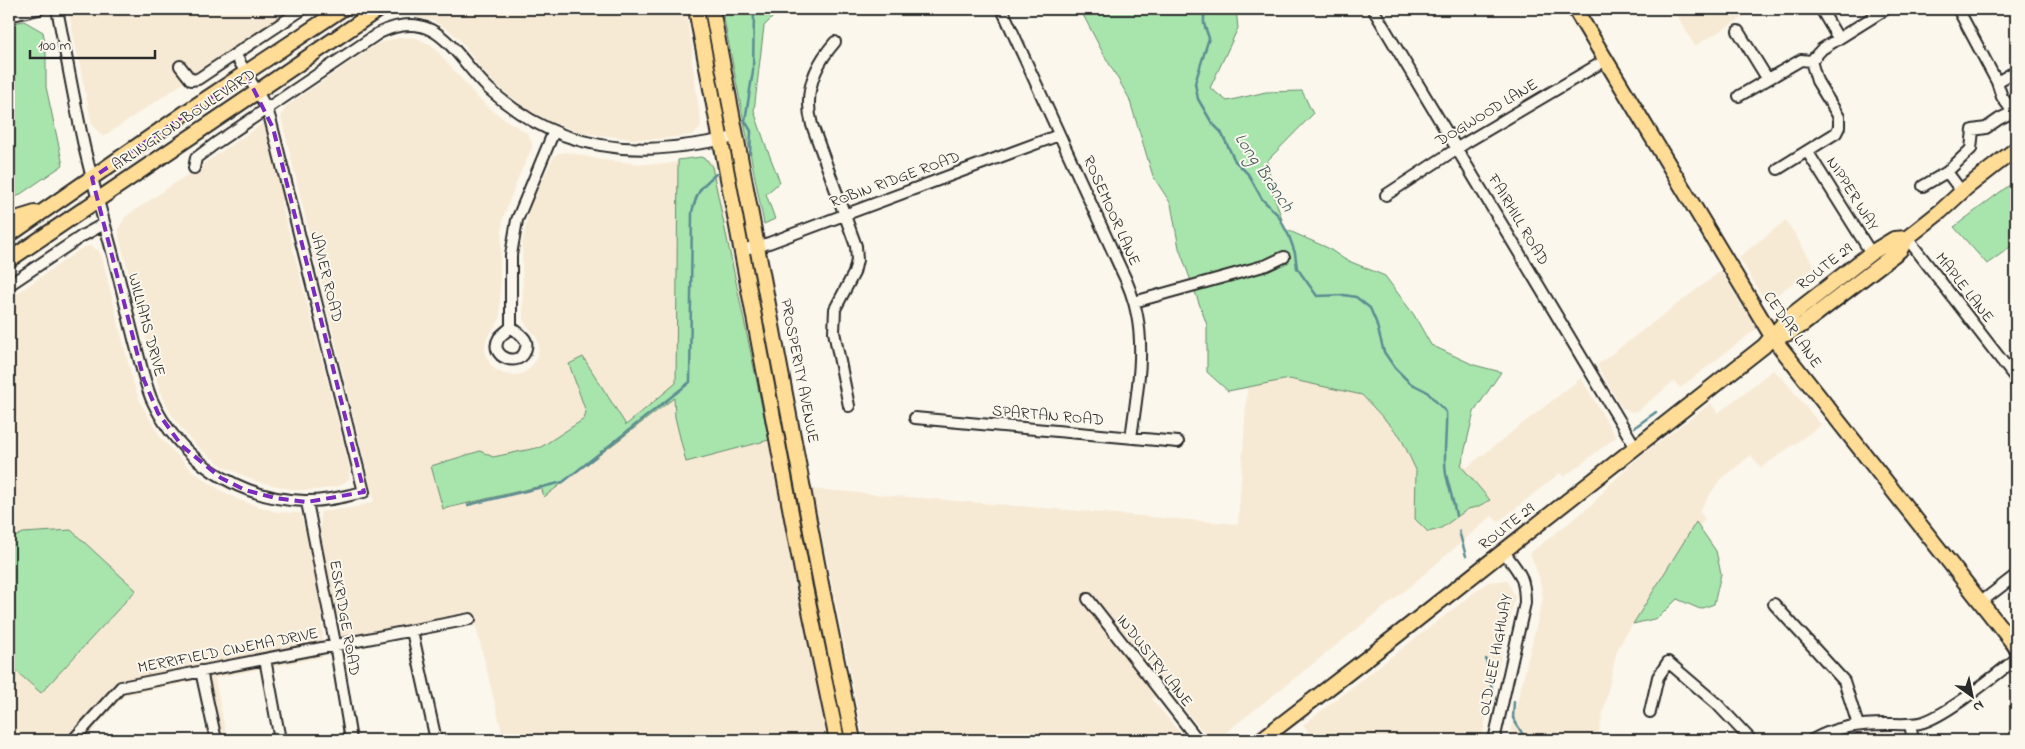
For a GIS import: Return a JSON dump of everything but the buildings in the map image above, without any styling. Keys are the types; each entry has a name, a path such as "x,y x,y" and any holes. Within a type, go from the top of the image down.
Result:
{"main road":[{"name":"ARLINGTON BOULEVARD","path":"9,235 196,106 342,9"},
{"name":"ARLINGTON BOULEVARD","path":"9,260 378,9"},
{"name":"PROSPERITY AVENUE","path":"696,9 805,587 837,740"},
{"name":"PROSPERITY AVENUE","path":"712,9 853,740"},
{"name":"CEDAR LANE","path":"1575,9 1773,338 2016,647"},
{"name":"ROUTE 29","path":"1773,338 1789,333 1802,325 1900,250 1907,238 2016,149"},
{"path":"9,221 47,209"},
{"name":"ROUTE 29","path":"1260,740 1636,448 1773,338 1788,318 1871,253 1894,239 1907,238"}],"street":[{"path":"9,16 39,9"},
{"name":"WILLIAMS DRIVE","path":"57,9 97,200 144,380 158,413 169,430 198,462 221,478 245,490 275,498 307,502 364,492"},
{"path":"180,66 188,78 194,80 303,9"},
{"name":"ROSEMOOR LANE","path":"1002,9 1120,265 1134,302 1139,337 1139,360 1132,438"},
{"name":"FAIRHILL ROAD","path":"1373,9 1636,448"},
{"path":"1821,9 1838,38"},
{"path":"1811,61 1822,49 1886,9"},
{"path":"1923,186 1947,172 1971,149 1973,130 1986,128 1999,119 2015,114 2002,97 1997,82 1958,9"},
{"path":"194,168 196,158 379,33 399,26 421,26 449,42 477,77 503,101 554,131 586,143 631,150 668,149 736,137"},
{"path":"1738,31 1767,78"},
{"path":"835,42 815,70 810,86 808,105 812,125 856,246 857,260 854,273 835,309 834,332 849,406"},
{"name":"JAVIER ROAD","path":"235,54 267,109 275,135 364,492"},
{"name":"DOGWOOD LANE","path":"1386,195 1457,148 1606,60"},
{"path":"1739,96 1767,78 1801,60 1811,61"},
{"path":"1778,169 1836,133 1839,127 1839,117 1818,80 1811,61"},
{"path":"1997,82 2016,71"},
{"path":"511,327 511,255 517,220 554,131"},
{"name":"ROBIN RIDGE ROAD","path":"741,250 757,247 1059,135"},
{"name":"NIPPER WAY","path":"1807,151 1871,253"},
{"path":"1947,172 1962,192"},
{"path":"9,285 82,236 104,224"},
{"name":"MAPLE LANE","path":"1907,238 2016,379"},
{"path":"1134,302 1267,265 1284,257"},
{"name":"SPARTAN ROAD","path":"916,418 1178,442"},
{"name":"ESKRIDGE ROAD","path":"307,502 335,647 350,740"},
{"name":"OLD LEE HIGHWAY","path":"1494,740 1525,603 1524,581 1517,568 1503,551"},
{"path":"1981,602 2016,574"},
{"name":"INDUSTRY LANE","path":"1088,599 1198,740"},
{"path":"1774,604 1844,681 1858,725"},
{"name":"MERRIFIELD CINEMA DRIVE","path":"73,740 121,687 335,647 470,619"},
{"path":"412,631 436,740"},
{"path":"1812,740 1833,730 1858,725 1910,724 1937,716 2016,659"},
{"path":"265,660 280,740"},
{"path":"1650,712 1658,676 1668,662 1717,704 1751,740"},
{"path":"201,671 216,740"},
{"path":"1910,724 1913,740"}],"highlighted area":[{"path":"246,74 273,128 364,492 307,502 275,498 245,490 221,478 182,446 158,413 144,380 92,178"}],"shaded area":[{"path":"68,9 293,9 103,137 92,125"},
{"path":"429,9 685,9 692,46 692,62 701,123 700,129 692,135 659,139 632,139 583,133 551,122 527,109 498,87 482,70 459,39 450,31 433,21 416,17"},
{"path":"1673,9 1757,9 1695,46"},
{"path":"400,37 416,38 432,45 479,99 501,117 527,133 532,142 532,148 503,218 500,262 500,319 487,338 485,347 486,356 490,364 504,374 522,374 535,362 538,354 539,345 536,337 523,319 522,243 531,203 554,156 567,152 602,160 642,164 665,164 702,158 710,160 714,164 828,740 504,740 472,611 343,638 338,630 319,528 321,527 320,512 356,507 374,501 281,117 286,106 377,44"},
{"path":"265,122 285,198 281,202 350,469 349,479 340,486 317,490 295,490 258,482 224,467 201,450 186,435 171,414 160,391 119,237 119,228 125,217"},
{"path":"1786,220 1815,267 1771,299 1763,298 1739,257"},
{"path":"90,246 98,250 102,257 133,382 142,406 161,438 192,471 220,490 239,500 277,512 301,513 303,525 305,525 320,604 323,636 320,643 322,657 215,678 227,740 213,740 199,680 196,678 191,682 125,695 84,740 9,740 9,323 17,318 9,306 9,299 82,248"},
{"path":"1721,271 1756,329 1680,388 1674,381 1638,411 1631,412 1622,408 1597,365"},
{"path":"1773,370 1784,380 1821,425 1761,468 1751,455 1719,481 1699,511 1705,519 1617,650 1597,740 1508,740 1543,598 1539,577 1530,553 1593,504 1608,486 1638,458 1711,403 1718,413"},
{"path":"1248,376 1425,394 1466,468 1581,378 1616,437 1564,477 1560,473 1498,522 1492,516 1401,594 1219,738 1206,735 1167,688 1152,699 1186,740 864,740 812,489 1238,524"},
{"path":"1507,580 1515,597 1481,740 1305,740 1311,736 1303,725 1488,582"}],"green space":[{"path":"722,9 781,9 764,26 754,111 780,182 766,194 775,219 764,224"},
{"path":"1080,9 1236,9 1238,28 1210,88 1227,101 1266,92 1302,91 1313,114 1267,161 1274,195 1285,229 1328,248 1344,259 1385,276 1414,315 1431,345 1474,365 1501,372 1474,412 1461,466 1490,500 1477,507 1468,509 1440,529 1428,532 1415,519 1416,470 1400,436 1362,395 1289,379 1228,391 1207,372 1207,325 1179,248 1171,204 1153,176 1129,98"},
{"path":"24,21 43,32 46,48 46,87 63,165 9,202 9,24"},
{"path":"701,157 707,160 712,167 769,440 686,462 675,417 674,398 544,497 541,486 443,509 431,466 480,451 493,457 541,447 584,419 586,412 569,364 583,357 626,425 676,383 678,160"},
{"path":"2016,180 2016,243 1987,264 1954,227"},
{"path":"1696,522 1716,551 1721,574 1714,604 1700,609 1677,599 1658,618 1633,624"},
{"path":"71,530 136,590 41,693 9,665 9,540 23,533"}],"waterway":[{"path":"750,154 751,131 745,121 753,71 754,9"},
{"name":"Long Branch","path":"1204,9 1204,24 1209,38 1195,83 1198,99 1212,123 1221,132 1235,161 1248,174 1262,199 1278,215 1289,236 1295,253 1297,268 1317,296 1344,295 1356,297 1370,308 1384,352 1395,368 1410,383 1426,391 1446,412 1445,466 1456,516"},
{"path":"468,505 563,482 690,382 692,212 700,190 716,174"},
{"path":"1635,427 1656,412"},
{"name":"Long Branch","path":"1459,531 1466,556"},
{"name":"Long Branch","path":"1486,659 1493,695"},
{"name":"Long Branch","path":"1514,702 1513,718 1526,740"}]}
